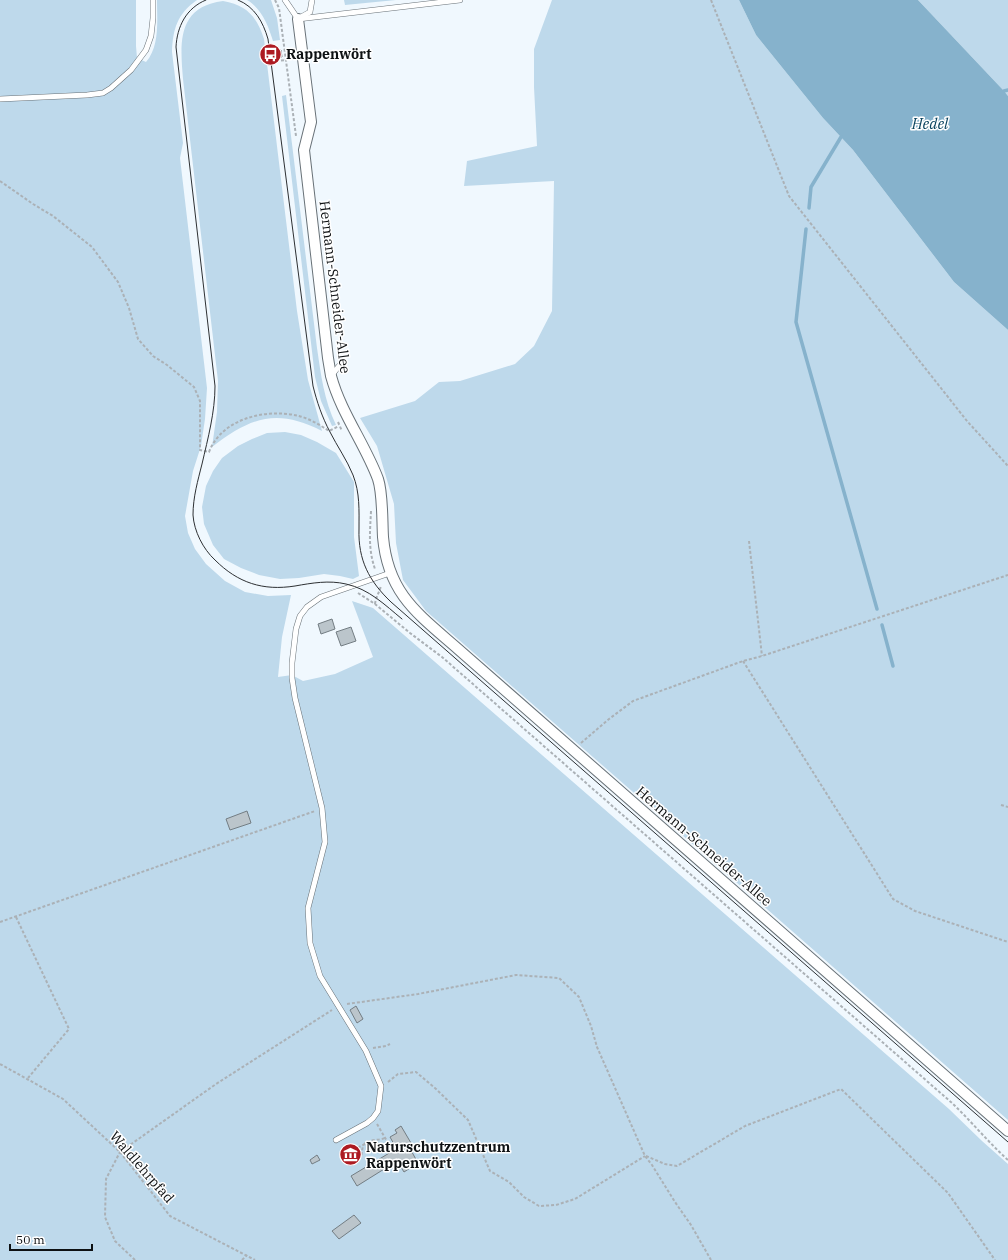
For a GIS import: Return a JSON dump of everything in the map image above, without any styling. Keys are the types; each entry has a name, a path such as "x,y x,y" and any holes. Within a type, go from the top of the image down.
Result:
{"street":[{"name":"Hermann-Schneider-Allee","path":"298,19 311,122 304,150 331,377 343,408 369,458 379,481 386,558 390,573 400,592 421,616 1008,1131"}],"lane":[{"path":"0,99 87,95 103,93 111,88 131,70 146,50 151,36 153,0"},
{"name":"Hermann-Schneider-Allee","path":"285,0 298,19"},
{"path":"298,19 310,12 312,0"},
{"path":"298,19 460,0"},
{"path":"331,377 339,366"},
{"path":"336,1140 367,1123 373,1118 378,1111 381,1086 366,1050 320,976 310,943 308,908 325,842 322,808 292,678 292,663 296,629 300,616 307,607 321,597 390,573"}],"path":[{"path":"274,0 279,8 297,141"},
{"path":"711,0 789,196 967,421 1008,466"},
{"path":"276,61 286,60"},
{"path":"0,180 33,204 53,216 92,247 96,252 118,282 129,308 138,340 152,356 167,365 194,387 200,401 200,450 209,452 212,443 220,434 241,420 270,413 299,416 320,425 329,431 339,426"},
{"path":"749,541 762,656"},
{"path":"574,750 609,719 633,701 743,661 1008,575"},
{"path":"356,592 375,604 442,657 952,1102 987,1140 1008,1160"},
{"path":"743,661 893,898 915,911 1008,942"},
{"path":"1001,805 1008,807"},
{"path":"0,922 322,808"},
{"path":"16,917 69,1029 28,1078"},
{"path":"134,1260 115,1241 105,1217 106,1179 120,1152 216,1084 338,1006 418,994 516,975 559,978 579,997 591,1026 597,1047 645,1156 691,1225 711,1260"},
{"path":"366,1050 390,1044"},
{"name":"Waldlehrpfad","path":"0,1064 28,1078 62,1099 120,1152 170,1216 255,1260"},
{"path":"381,1086 398,1074 416,1072 468,1120 490,1171 509,1182 524,1197 539,1206 556,1205 575,1199 645,1156"},
{"path":"645,1156 665,1164 677,1166 745,1126 841,1089 948,1193 995,1260"},
{"path":"373,1118 392,1148"},
{"path":"365,1144 361,1157 356,1160 352,1160 352,1152 365,1144 372,1140 381,1140 385,1138"},
{"path":"242,1260 247,1255"}],"shaded area":[{"path":"0,0 136,0 137,58 146,62 154,48 156,41 157,0 197,0 190,5 177,23 172,52 183,143 180,158 207,388 205,419 201,446 193,471 185,516 188,533 195,549 206,564 225,581 245,592 268,596 291,595 282,637 278,677 292,675 303,681 335,674 373,657 352,601 373,608 949,1109 1008,1164 1008,1260 0,1260"},
{"path":"247,0 271,0 277,18 280,40 273,41 267,23 257,8"},
{"path":"344,0 396,0 345,5"},
{"path":"552,0 739,0 756,35 823,118 853,150 954,282 1008,330 1008,1120 426,611 403,580 396,543 394,504 377,446 360,418 415,401 439,382 460,381 515,364 534,346 552,311 554,181 464,186 467,161 537,146 534,49"},
{"path":"918,0 1008,0 1008,96 1004,91"},
{"path":"223,1 239,6 250,13 258,24 264,39 297,311 308,380 322,431 306,424 291,420 278,418 265,419 239,429 212,447 217,412 218,381 183,79 182,40 189,19 197,11 208,5"},
{"path":"286,95 317,348 326,397 336,425 332,426 321,401 315,377 282,96"},
{"path":"285,432 301,435 336,453 354,482 354,537 359,576 353,579 324,574 280,579 259,575 224,559 213,545 204,524 202,507 206,486 213,471 222,458 238,446 267,433"}],"water":[{"name":"Hedel","path":"739,0 918,0 1004,91 1008,96 1008,330 954,282 853,150 823,118 756,35"}],"building":[{"path":"281,50 282,57 277,58 276,51"},
{"path":"332,619 335,629 321,634 318,624"},
{"path":"351,627 356,641 341,646 336,632"},
{"path":"247,811 251,823 230,830 226,819"},
{"path":"356,1006 363,1019 357,1023 350,1010"},
{"path":"401,1126 411,1143 408,1145 418,1163 404,1172 397,1161 357,1186 351,1176 391,1152 390,1149 395,1146 390,1137 397,1133 395,1130"},
{"path":"317,1155 320,1160 312,1164 310,1160"},
{"path":"354,1215 361,1223 339,1239 332,1231"}],"waterway":[{"path":"1004,91 1008,90"},
{"path":"809,208 811,187 841,137"},
{"path":"806,229 796,322 877,609"},
{"path":"882,625 893,666"}],"tram line":[{"path":"206,0 193,8 184,19 178,32 176,47 215,386 211,425 197,482 194,502 193,515 195,527 200,539 211,556 224,568 242,580 252,584 272,587 327,582 346,584 354,586 369,594 383,603 402,619"},
{"path":"238,0 244,3 258,16 268,39 313,386 325,421 348,464 357,488 359,502 360,551 366,569 371,578 391,602 1008,1142"}],"place":[{"name":"Rappenwört","path":"270,54"},
{"name":"Naturschutzzentrum Rappenwört","path":"351,1155"}]}
